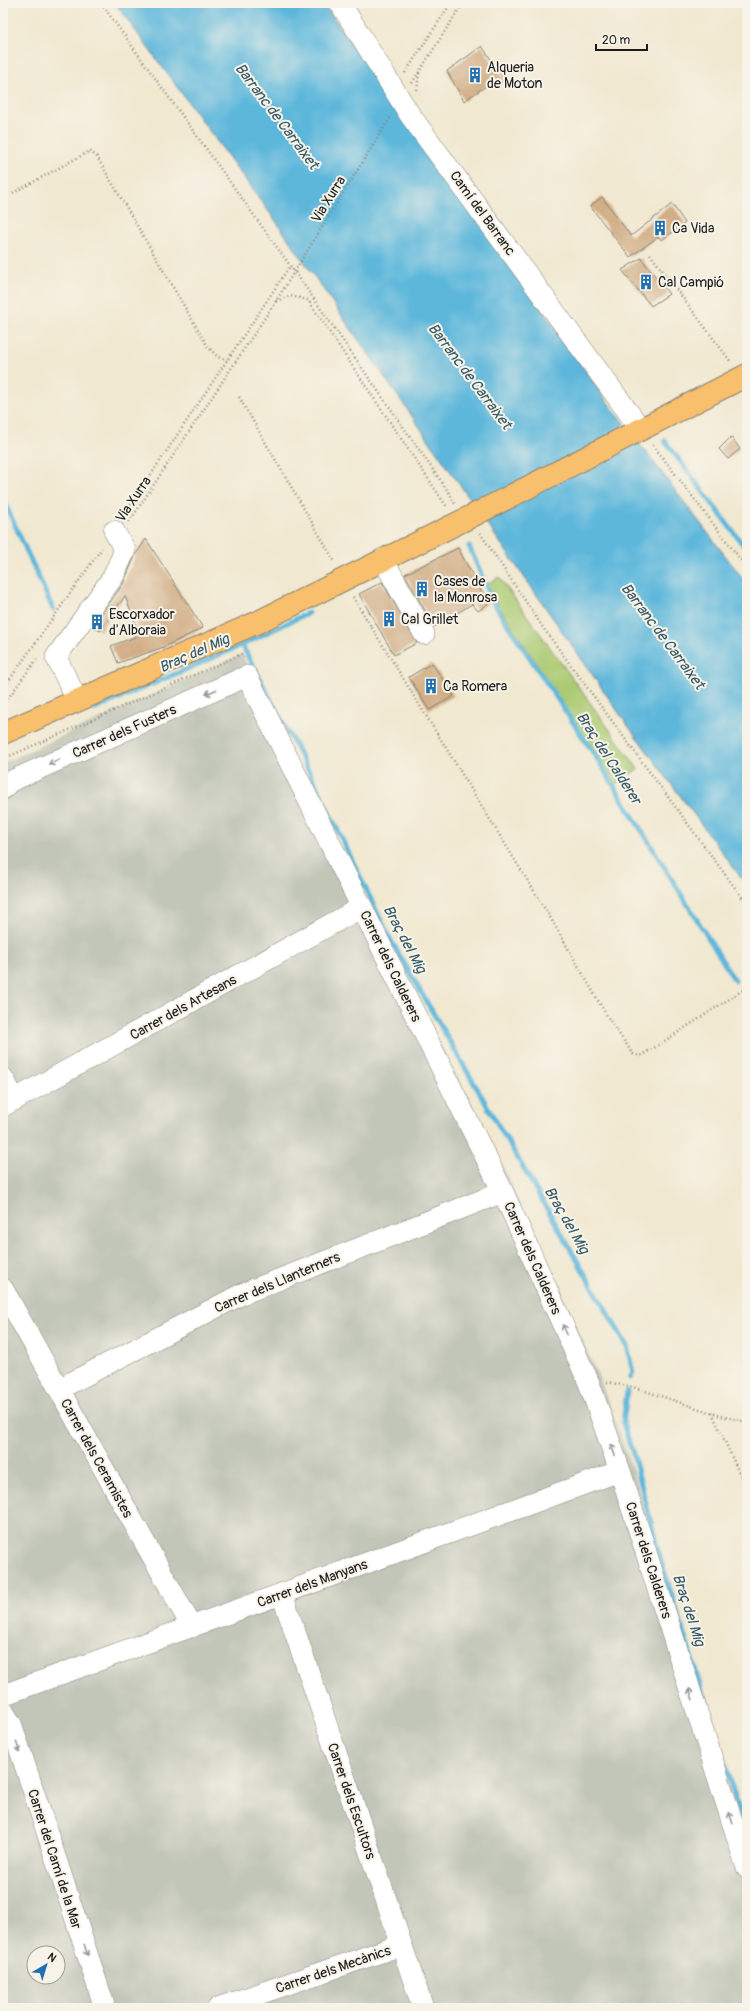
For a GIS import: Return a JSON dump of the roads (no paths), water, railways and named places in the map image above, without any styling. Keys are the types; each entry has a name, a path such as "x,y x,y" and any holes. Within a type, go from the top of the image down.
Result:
{"main road":[{"path":"3,733 256,622 384,560 468,513 636,426 743,377"}],"street":[{"name":"Camí del Barranc","path":"340,3 410,115 636,426"},
{"path":"77,700 56,657 113,577 125,550 116,535"},
{"path":"384,560 424,634"},
{"name":"Carrer dels Fusters","path":"3,789 9,782 246,669"},
{"name":"Carrer dels Calderers","path":"246,669 503,1192 589,1383 620,1471 747,1868"},
{"name":"Carrer dels Artesans","path":"9,1103 362,907"},
{"path":"3,1078 9,1103"},
{"name":"Carrer dels Llanterners","path":"59,1389 242,1294 503,1192"},
{"name":"Carrer dels Ceramistes","path":"3,1289 192,1627"},
{"name":"Carrer dels Manyans","path":"3,1695 620,1471"},
{"name":"Carrer dels Escultors","path":"282,1594 423,2008"},
{"name":"Carrer del Camí de la Mar","path":"3,1711 12,1726 105,2008"},
{"name":"Carrer dels Mecànics","path":"218,2008 401,1945"}],"water":[{"name":"Barranc de Carraixet","path":"115,3 323,3 609,404 747,584 747,886 626,723 275,220"}],"waterway":[{"path":"665,441 747,550"},
{"path":"3,499 53,609"},
{"name":"Braç del Calderer","path":"469,546 494,604 596,757 735,981"},
{"name":"Braç del Calderer","path":"242,645 308,613"},
{"name":"Braç del Mig","path":"95,709 242,645 315,783 390,939 627,1346 633,1372 630,1378"},
{"name":"Braç del Mig","path":"627,1391 623,1423 634,1457 660,1558 743,1822"}],"place":[{"name":"Alqueria de Moton","path":"475,75"},
{"name":"Ca Vida","path":"660,228"},
{"name":"Cal Campió","path":"646,282"},
{"name":"Cases de la Monrosa","path":"422,589"},
{"name":"Cal Grillet","path":"389,619"},
{"name":"Escorxador d'Alboraia","path":"97,622"},
{"name":"Ca Romera","path":"431,686"}]}
